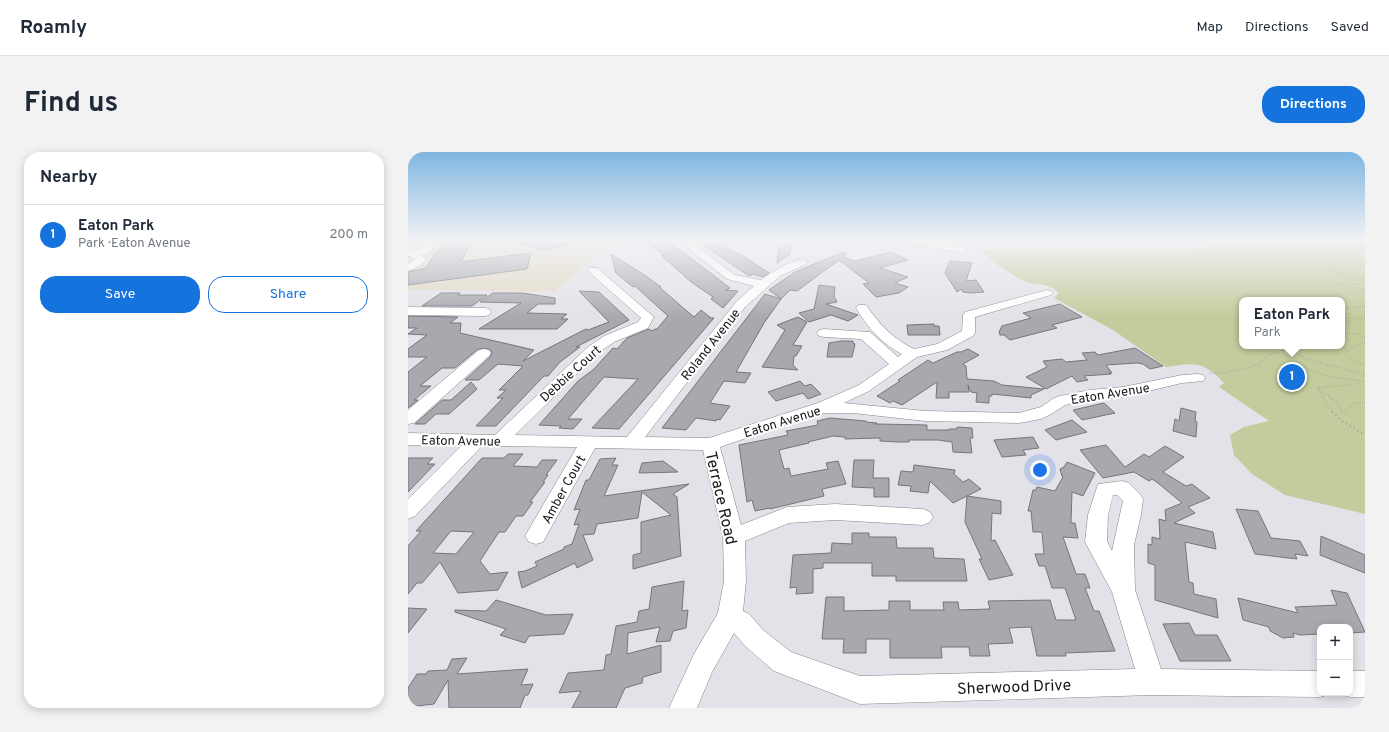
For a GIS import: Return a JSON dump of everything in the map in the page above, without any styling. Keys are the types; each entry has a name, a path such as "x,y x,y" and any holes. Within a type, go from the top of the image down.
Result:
{"street":[{"path":"716,266 731,277 762,284"},
{"name":"Roland Avenue","path":"632,442 741,304 762,284 791,266"},
{"name":"Debbie Court","path":"499,440 593,350 609,339 642,325 648,317 593,270"},
{"path":"818,408 864,388 912,354 942,347 968,333 969,316 1046,293"},
{"path":"862,308 887,340 895,346 912,354"},
{"path":"408,311 485,312"},
{"path":"824,333 864,335 897,364"},
{"path":"408,419 484,353"},
{"name":"Eaton Avenue","path":"408,439 710,444 818,408 836,406 912,415 1019,418 1034,415 1047,410 1060,401 1090,395 1123,392 1182,379 1198,378"},
{"path":"408,511 478,440"},
{"name":"Amber Court","path":"536,536 589,442"},
{"name":"Terrace Road","path":"683,708 702,663 730,616 736,581 734,537 710,444"},
{"path":"734,537 787,515 835,512 923,517"},
{"path":"1123,590 1152,682"},
{"name":"Sherwood Drive","path":"730,616 740,622 754,638 783,662 860,690 1152,682 1317,684"},
{"path":"1353,684 1365,684"}],"path":[{"path":"1335,266 1336,272"},
{"path":"1326,268 1350,278 1365,280"},
{"path":"1365,284 1338,284 1365,290"},
{"path":"1345,308 1365,307"},
{"path":"1345,319 1365,319"},
{"path":"1345,321 1351,321 1345,325"},
{"path":"1345,333 1360,334 1365,337"},
{"path":"1365,342 1348,350 1346,355 1365,365"},
{"path":"1198,378 1199,372 1224,373 1258,365 1266,356 1284,349"},
{"path":"1287,349 1290,351 1296,362 1307,367 1335,378 1363,381 1356,384 1318,388"},
{"path":"1288,349 1305,358 1365,375"},
{"path":"1318,388 1330,396 1345,412 1354,403 1365,402"},
{"path":"1318,388 1324,402 1333,415 1365,435"}],"shaded area":[{"path":"408,266 585,266 555,291 408,290"}],"green space":[{"path":"999,266 1365,266 1365,514 1285,495 1252,474 1234,455 1230,435 1244,427 1269,421 1219,387 1224,383 1210,370 1191,364 1166,367 1113,330 1054,298 1059,293 1054,289 1045,285 1029,283"}],"building":[{"path":"427,266 528,266 527,269 408,285 408,272 426,268"},
{"path":"614,266 630,266 661,287 659,287 694,317 701,310 711,318 714,318 619,429 592,428 638,379 604,377 568,419 582,419 573,429 559,428 561,426 539,425 578,381 593,370 613,348 617,349 627,338 649,329 652,331 657,329 668,316 635,286 633,287 616,273"},
{"path":"673,266 701,266 730,288 725,290 738,291 723,308 711,299 713,297 691,282"},
{"path":"734,266 758,266 769,273 763,277 753,274 749,276"},
{"path":"810,266 831,266 797,291 790,290 781,299 769,290 795,272"},
{"path":"847,266 887,266 880,268 908,277 895,283 908,287 899,293 876,297 863,284 869,283"},
{"path":"948,266 971,266 966,281 976,280 984,292 970,293 963,292 961,289 957,292 945,273"},
{"path":"819,285 835,287 834,296 837,302 826,304 858,315 848,321 831,315 809,322 799,313 814,309"},
{"path":"579,291 599,292 629,320 576,347 580,347 560,362 548,376 544,376 496,426 476,426 503,398 497,398 506,390 499,390 523,366 498,364 479,380 465,380 490,357 492,352 489,349 478,349 455,368 442,368 420,386 431,386 414,400 418,400 408,408 408,372 427,357 408,357 408,349 427,335 408,334 417,328 408,328 408,316 458,317 450,323 461,323 460,333 534,350 523,361 586,329 588,330 609,322"},
{"path":"441,293 460,293 458,295 487,295 472,306 422,306"},
{"path":"493,293 522,293 555,298 555,304 538,304 527,313 567,314 561,319 568,319 557,329 479,329 521,303 480,302"},
{"path":"765,294 781,299 764,323 736,372 751,373 745,383 724,381 710,403 730,406 720,420 717,419 716,421 696,418 686,430 662,428"},
{"path":"1060,304 1082,317 1052,325 1057,328 1010,340 1004,335 1000,335 999,332 1002,326 1031,318 1023,313"},
{"path":"798,317 807,322 793,345 802,346 796,356 794,356 793,365 798,370 762,367 785,330 777,325"},
{"path":"934,324 934,326 939,326 940,335 908,335 907,325"},
{"path":"853,341 855,344 852,357 827,357 829,343"},
{"path":"1135,348 1163,366 1150,369 1143,364 1137,363 1106,365 1112,373 1109,373 1111,374 1084,376 1088,380 1077,382 1072,376 1046,389 1026,377 1047,367 1043,361 1062,359 1066,362 1087,360 1082,353 1095,352 1098,355"},
{"path":"968,349 979,355 963,364 966,366 967,379 994,381 1002,385 1044,389 1031,395 1031,398 992,394 992,396 989,396 989,403 976,402 977,393 971,392 968,385 969,392 949,392 949,398 936,398 937,382 902,405 893,401 890,403 877,396 928,360 933,363 957,352"},
{"path":"800,381 805,386 811,384 821,394 808,399 803,393 776,401 768,392"},
{"path":"471,382 477,389 449,414 436,414 425,424 415,424 442,400 451,400"},
{"path":"1104,403 1115,413 1082,420 1073,410"},
{"path":"1181,408 1196,412 1196,437 1173,431 1175,419 1179,421"},
{"path":"830,418 877,423 875,424 927,425 927,430 949,430 957,429 957,427 972,428 973,438 970,438 972,453 953,452 952,442 938,440 909,440 909,442 898,442 880,441 880,438 845,439 845,437 833,436 808,442 809,443 779,450 784,469 789,468 791,476 828,469 826,463 838,461 846,484 822,489 824,496 770,509 755,511 752,500 747,502 739,445 788,435 786,431 818,425 817,421"},
{"path":"1072,420 1087,432 1056,440 1045,430"},
{"path":"1033,437 1039,448 1023,450 1026,455 1002,457 994,440"},
{"path":"1106,445 1125,467 1144,454 1149,457 1165,446 1184,457 1163,472 1186,486 1192,484 1210,498 1188,507 1195,513 1174,523 1213,532 1216,549 1185,542 1189,582 1193,583 1194,594 1216,599 1218,618 1155,600 1155,565 1148,563 1148,544 1152,545 1152,537 1160,539 1159,519 1166,521 1165,510 1182,503 1152,479 1149,481 1134,472 1103,478 1080,450"},
{"path":"508,454 523,454 513,466 537,467 542,460 557,460 546,475 548,475 543,482 545,482 530,502 533,502 523,516 516,516 505,532 499,532 480,561 490,574 508,572 498,590 458,593 440,562 422,583 417,583 408,594 408,546 421,531 416,531 482,458 504,458","holes":["451,531 474,532 456,554 433,553"]},
{"path":"408,458 433,458 427,464 435,464 408,492"},
{"path":"616,458 612,465 618,465 604,496 689,484 673,494 677,497 681,556 633,569 633,555 641,553 641,522 671,515 642,492 638,518 597,524 594,534 583,535 593,560 577,568 575,563 522,588 518,572 537,566 535,562 572,544 579,524 574,525 580,509 574,510 586,480 589,480 600,459"},
{"path":"854,460 874,460 873,478 889,478 889,497 874,497 874,488 852,487"},
{"path":"663,461 678,472 639,473 642,463"},
{"path":"1067,462 1095,473 1083,496 1072,492 1071,523 1075,523 1078,538 1063,537 1076,574 1085,574 1090,588 1085,588 1094,611 1099,611 1115,651 1065,653 1066,656 1037,656 1031,627 1009,628 1013,643 988,644 990,656 970,656 969,647 941,647 942,658 890,658 890,639 866,639 866,653 843,653 844,639 822,639 826,597 844,597 844,611 889,610 889,601 910,601 910,610 944,610 943,602 958,602 959,610 990,609 988,601 1050,600 1056,620 1076,620 1065,588 1052,588 1045,566 1039,566 1035,554 1044,554 1042,532 1033,532 1031,511 1028,511 1033,490 1036,490 1037,487 1055,491 1063,477 1060,469 1064,467"},
{"path":"914,465 955,470 954,474 963,482 969,479 981,489 953,503 930,481 928,493 910,491 911,486 898,485 901,471 913,472"},
{"path":"967,496 1001,501 1001,514 992,513 991,541 995,540 1013,575 989,580 979,559 982,559 965,522"},
{"path":"1236,509 1258,511 1271,538 1300,541 1308,556 1295,554 1297,559 1255,554"},
{"path":"852,533 869,533 869,537 896,537 897,548 933,548 934,558 964,559 967,581 896,581 896,576 872,576 872,563 823,563 823,568 813,569 813,593 796,594 797,587 790,588 793,555 831,553 832,543 852,544"},
{"path":"1321,536 1365,555 1365,573 1320,555"},
{"path":"684,581 682,611 688,610 686,628 673,631 670,641 656,642 660,627 628,633 627,654 661,645 661,672 643,677 642,683 625,688 616,708 572,708 581,691 559,693 568,673 604,670 606,655 611,654 616,626 637,622 639,611 649,609 652,587"},
{"path":"1331,590 1347,593 1365,632 1353,633 1353,624 1317,624 1317,634 1300,635 1293,633 1294,637 1283,638 1270,631 1269,627 1243,620 1238,598 1298,613 1295,607 1337,605"},
{"path":"496,600 546,615 573,614 564,634 529,636 525,643 500,635 506,629 455,612 455,610 486,611"},
{"path":"408,608 427,609 408,633"},
{"path":"1189,623 1195,635 1217,635 1231,661 1180,661 1163,624"},
{"path":"467,658 457,674 528,669 521,685 533,684 528,695 525,695 520,708 449,708 448,680 434,704 408,707 408,688 417,674 426,674 428,671 447,670 452,659"}],"place":[{"name":"Eaton Park","path":"1292,377"}]}
